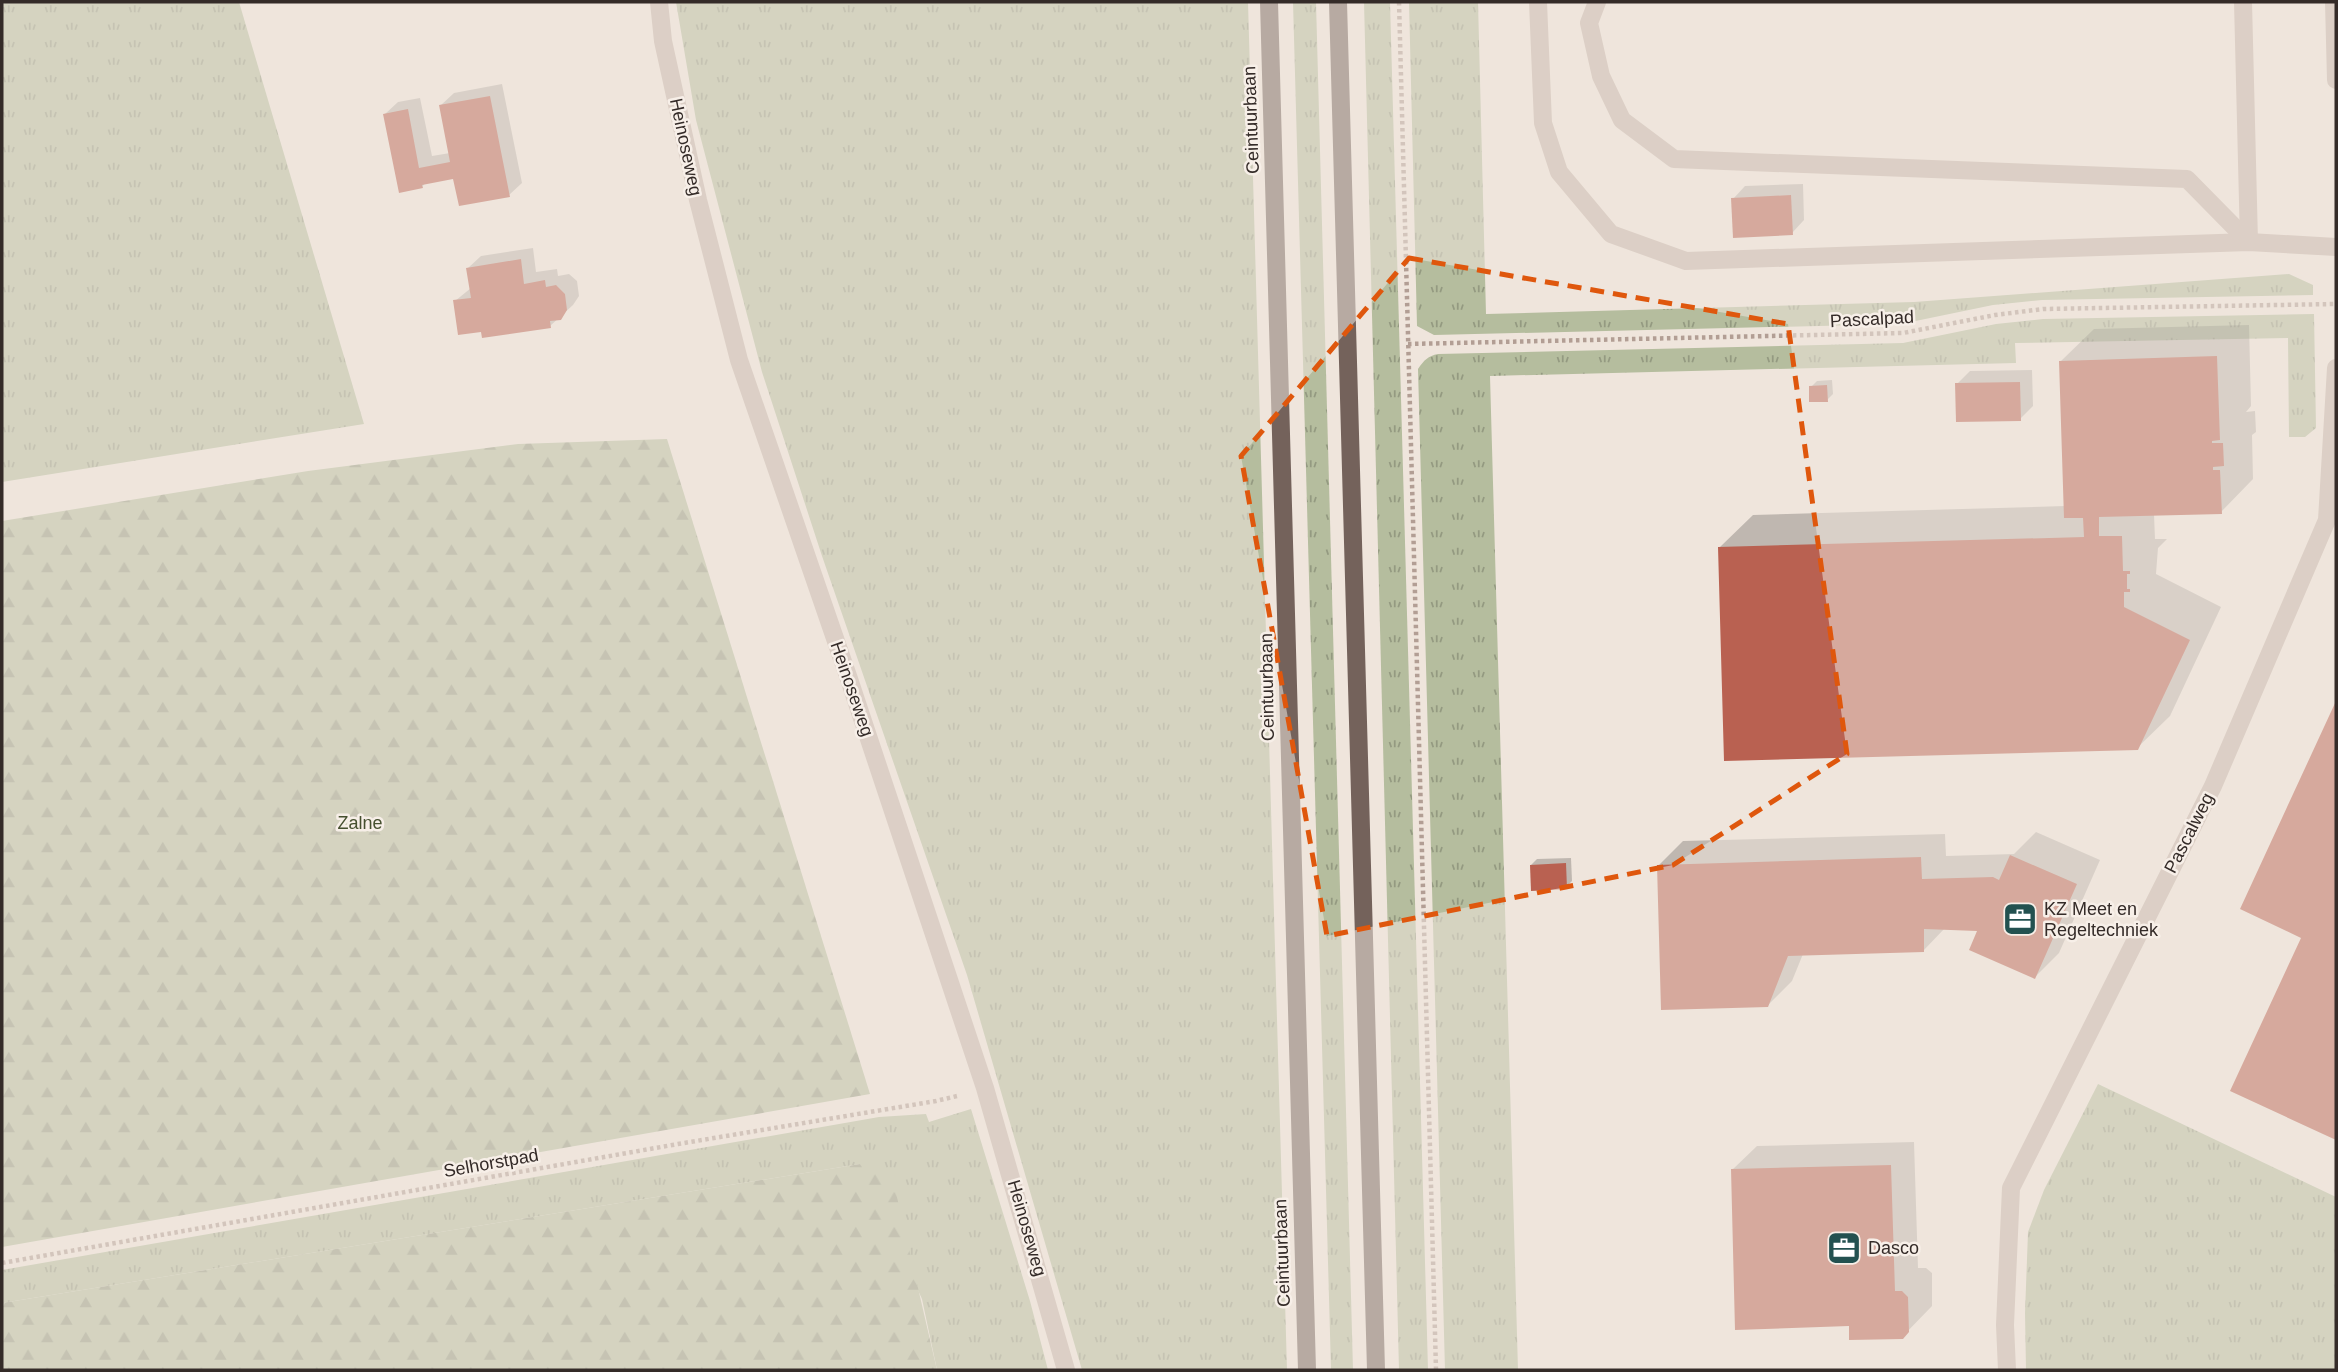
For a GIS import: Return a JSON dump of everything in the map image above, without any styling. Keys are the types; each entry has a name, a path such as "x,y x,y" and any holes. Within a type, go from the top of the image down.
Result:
{"main road":[{"name":"Ceintuurbaan","path":"1269,2 1307,1370"},
{"path":"1338,2 1376,1370"}],"street":[{"name":"Heinoseweg","path":"659,2 663,41 698,200 739,360 985,1088 1066,1370"},
{"path":"1538,2 1543,123 1559,172 1611,234 1686,261 2249,242 2336,247"},
{"path":"1597,2 1589,23 1601,76 1622,120 1674,159 2187,180 2249,242"},
{"path":"2243,2 2249,242"},
{"path":"2334,2 2336,80"},
{"name":"Pascalweg","path":"2007,1370 2011,1188 2213,786 2327,520 2336,368"}],"path":[{"path":"1399,2 1436,1370"},
{"name":"Pascalpad","path":"1408,344 1903,333 1994,315 2043,309 2336,304"},
{"name":"Selhorstpad","path":"2,1263 936,1101 985,1088"}],"highlighted area":[{"path":"1409,258 1788,324 1847,754 1673,865 1327,936 1241,456"}],"green space":[{"path":"239,2 364,424 2,482 2,4"},
{"path":"676,2 1248,2 1287,1370 1082,1370 967,975 822,556 762,372 696,120"},
{"path":"1293,2 1316,2 1353,1370 1331,1370"},
{"path":"1364,2 1390,2 1428,1370 1399,1370"},
{"path":"1409,2 1478,2 1486,314 1914,302 2289,274 2313,285 2313,295 2042,300 1993,305 1901,324 1434,335 1417,326"},
{"path":"2314,314 2316,428 2305,437 2289,437 2288,338 2015,343 2016,363 1490,376 1518,1370 1445,1370 1418,369 1422,363 1438,354 1903,343 1996,324 2043,319"},
{"name":"Zalne","path":"667,439 870,1094 2,1247 2,521 308,471 518,444"},
{"path":"2098,1084 2336,1197 2336,1370 2026,1370 2028,1232 2044,1190"},
{"path":"971,1109 1030,1301 1048,1370 937,1370 922,1299 860,1164 2,1303 2,1270 879,1117 926,1114 929,1122"},
{"path":"860,1164 893,1180 937,1370 2,1370 2,1303"}],"building":[{"path":"490,96 510,197 459,206 453,179 399,193 383,114 408,109 419,168 450,162 439,105"},
{"path":"1791,195 1793,235 1733,238 1731,198"},
{"path":"521,259 524,284 545,280 546,287 556,285 565,294 567,310 561,320 550,321 551,328 482,338 481,332 458,335 453,300 471,298 466,268"},
{"path":"2217,356 2220,440 2212,443 2223,443 2224,466 2213,467 2213,470 2220,470 2222,514 2099,517 2099,536 2122,536 2123,571 2130,571 2130,574 2127,574 2127,589 2130,589 2130,592 2124,592 2124,607 2190,640 2138,750 1724,761 1718,547 2084,537 2083,518 2064,518 2059,361"},
{"path":"2020,382 2021,421 1956,422 1955,383"},
{"path":"1827,385 1828,402 1809,402 1809,386"},
{"path":"2336,701 2336,1140 2230,1091 2301,938 2240,909"},
{"path":"2010,855 2077,884 2035,979 1969,950 1977,931 1924,929 1924,952 1788,956 1768,1007 1661,1010 1657,865 1921,857 1922,879 1993,877 1999,880"},
{"path":"1566,863 1567,889 1531,891 1530,865"},
{"path":"1891,1165 1895,1291 1902,1291 1908,1297 1909,1332 1903,1339 1849,1340 1849,1326 1735,1330 1731,1169"}],"place":[{"name":"KZ Meet en Regeltechniek","path":"2020,919"},
{"name":"Dasco","path":"1844,1248"}]}
